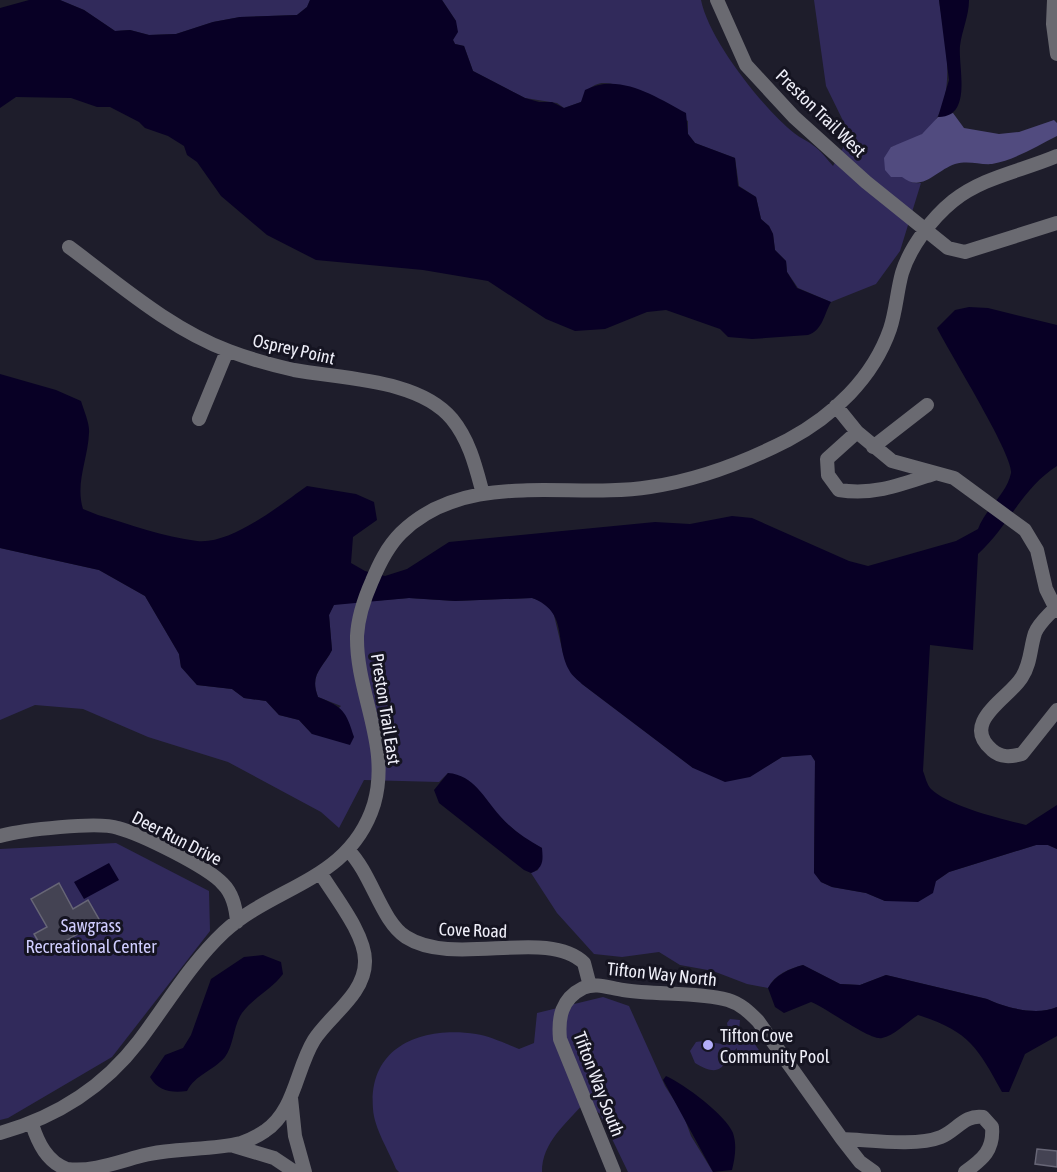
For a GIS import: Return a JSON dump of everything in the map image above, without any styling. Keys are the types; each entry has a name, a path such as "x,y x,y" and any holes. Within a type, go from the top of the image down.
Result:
{"street":[{"name":"Preston Trail West","path":"717,0 746,65 794,117 866,182 948,248 965,252 1057,223"},
{"path":"1054,0 1053,24 1057,54"},
{"name":"Preston Trail East","path":"0,1133 32,1124 77,1101 122,1061 213,943 237,922 321,874 348,850 370,814 379,780 378,745 359,659 357,631 362,607 375,575 388,548 401,533 441,506 483,494 511,491 620,491 682,481 713,472 788,440 836,406 859,383 875,361 891,327 904,266 927,231 951,202 969,190 1057,156"},
{"name":"Osprey Point","path":"69,247 179,326 227,351 295,370 399,389 428,400 452,420 464,437 473,457 483,494"},
{"path":"199,419 227,351"},
{"path":"873,447 927,405"},
{"path":"836,406 857,432 892,460 909,467 939,472 954,478 1025,530 1033,542 1046,589 1056,610 1040,624 1035,634 1029,662 1016,686 986,713 982,722 984,739 995,752 1003,756 1022,754 1057,710"},
{"path":"857,432 827,459 828,475 839,490 857,493 886,490 939,472"},
{"name":"Deer Run Drive","path":"0,836 18,831 84,826 118,827 160,847 222,882 232,897 237,922"},
{"name":"Cove Road","path":"348,850 362,864 388,917 397,929 413,941 453,950 531,948 568,952 584,963 590,986"},
{"path":"32,1124 46,1154 62,1166 80,1171 115,1166 151,1153 229,1145 251,1139 266,1131 282,1114 291,1097 313,1041 350,998 362,978 366,961 359,936 321,874"},
{"name":"Tifton Way North","path":"590,986 655,994 719,998 746,1009 765,1031 860,1162 874,1172"},
{"name":"Tifton Way South","path":"590,986 566,1002 560,1014 560,1039 614,1172"},
{"path":"291,1097 295,1136 305,1172"},
{"path":"842,1139 930,1140 947,1134 970,1118 983,1117 992,1126 991,1148 983,1159 965,1172"},
{"path":"229,1145 274,1158 295,1172"}],"green space":[{"path":"60,0 310,0 307,7 297,15 240,17 213,22 176,34 149,35 130,30 115,31 84,10"},
{"path":"442,0 701,0 714,34 738,72 781,121 796,135 817,148 833,166 850,135 826,86 814,0 939,0 947,72 942,108 934,123 921,135 911,141 891,147 904,177 908,181 921,183 900,251 876,284 831,302 798,288 787,272 786,261 775,250 773,234 769,226 761,219 756,197 739,186 735,158 695,143 688,134 688,121 642,95 615,84 595,85 581,102 564,108 557,103 525,98 473,71 464,46 455,44 453,40 456,21"},
{"path":"0,548 99,570 145,596 179,654 181,667 197,685 232,689 244,698 266,701 279,715 299,720 312,734 341,706 318,697 315,682 318,672 332,650 329,615 334,604 409,598 455,601 532,598 544,602 553,611 563,653 582,684 693,768 767,766 782,757 811,754 815,761 814,872 821,882 832,887 866,893 885,901 936,881 949,872 1036,845 1048,845 1057,849 1057,1007 1040,1011 1022,1010 987,999 886,975 860,985 840,984 803,965 778,976 768,988 747,984 713,971 680,965 659,952 622,957 594,954 557,913 531,873 538,870 542,848 526,840 448,773 439,782 364,780 339,828 321,812 228,762 148,737 83,709 35,705 0,720"},
{"name":"Sawgrass Recreational Center","path":"116,843 209,891 210,931 112,1057 8,1118 0,1120 0,849"},
{"path":"603,997 629,1006 665,1086 683,1114 691,1136 713,1172 628,1172 600,1114 585,1102 551,1142 543,1161 542,1172 399,1172 396,1169 379,1132 373,1109 374,1087 379,1070 389,1055 402,1045 418,1038 436,1033 456,1032 481,1035 519,1049 534,1043 537,1013"},
{"name":"Tifton Cove Community Pool","path":"730,1019 740,1020 739,1031 744,1032 744,1036 749,1036 749,1042 754,1043 761,1053 737,1051 737,1048 717,1070 695,1063 690,1051 696,1042 734,1043 734,1035 729,1033 727,1023"}],"shaded area":[{"path":"29,0 60,0 84,10 115,31 130,30 149,35 176,34 213,22 240,17 297,15 307,7 310,0 442,0 456,21 458,32 453,40 455,44 464,46 473,71 525,98 539,102 552,102 564,108 581,102 585,90 598,85 624,85 650,94 686,113 688,134 695,143 735,158 738,186 756,197 761,219 769,226 773,234 775,250 786,261 787,272 797,288 831,302 820,326 808,335 752,339 728,337 720,329 666,310 647,312 605,329 575,331 546,319 488,281 423,270 316,260 267,235 221,196 197,162 187,155 184,146 168,136 145,128 139,122 110,107 97,107 71,98 16,97 0,108 0,8"},
{"path":"939,0 969,0 960,46 960,101 949,115 938,117 949,80"},
{"path":"953,113 964,128 999,134 1019,132 1054,120 1057,123 1057,136 1026,152 992,164 965,162 955,164 922,182 916,183 902,177 891,177 885,170 884,158 891,147 922,134 938,117"},
{"path":"969,307 988,308 1057,325 1057,466 1034,485 978,554 973,650 930,645 923,771 930,787 950,801 975,811 1026,825 1057,805 1057,849 1048,845 1036,845 949,872 936,881 933,893 918,902 885,901 866,893 832,887 821,882 814,873 815,761 811,755 782,757 750,777 725,782 693,768 573,676 565,659 556,620 544,604 532,598 455,601 409,598 334,605 329,615 332,650 318,672 315,682 318,697 338,707 349,721 354,737 350,745 312,734 299,720 279,715 266,701 244,698 232,689 197,685 181,667 179,654 145,596 99,570 0,548 0,374 56,390 81,401 89,429 80,490 83,509 172,537 210,541 225,537 255,522 307,486 356,494 374,502 377,520 353,537 351,563 365,571 385,576 407,569 449,542 655,522 690,524 732,516 752,518 849,561 868,566 956,541 978,529 1009,481 1011,473 1009,463 1002,447 937,328 955,310"},
{"path":"448,773 465,778 472,783 509,826 542,848 542,860 538,869 531,873 524,870 439,803 434,790"},
{"path":"109,863 119,880 84,899 74,882"},
{"path":"263,955 281,962 283,974 242,1013 225,1057 195,1081 187,1091 170,1091 153,1082 150,1077 165,1055 183,1048 191,1035 211,979 244,957"},
{"path":"803,965 840,984 860,985 886,975 987,999 1022,1010 1040,1011 1057,1007 1057,1036 1025,1054 1009,1092 1002,1092 986,1064 970,1043 961,1035 935,1021 918,1015 887,1037 876,1038 811,1002 784,1013 775,1007 768,988 774,979 783,973"},
{"path":"666,1076 704,1101 729,1126 735,1142 732,1170 713,1172 663,1080"}],"building":[{"path":"59,883 73,909 88,900 100,921 45,953 34,934 47,927 31,899"},
{"path":"1037,1149 1057,1151 1057,1167 1035,1164"}],"place":[{"name":"Tifton Cove Community Pool","path":"708,1045"}]}
